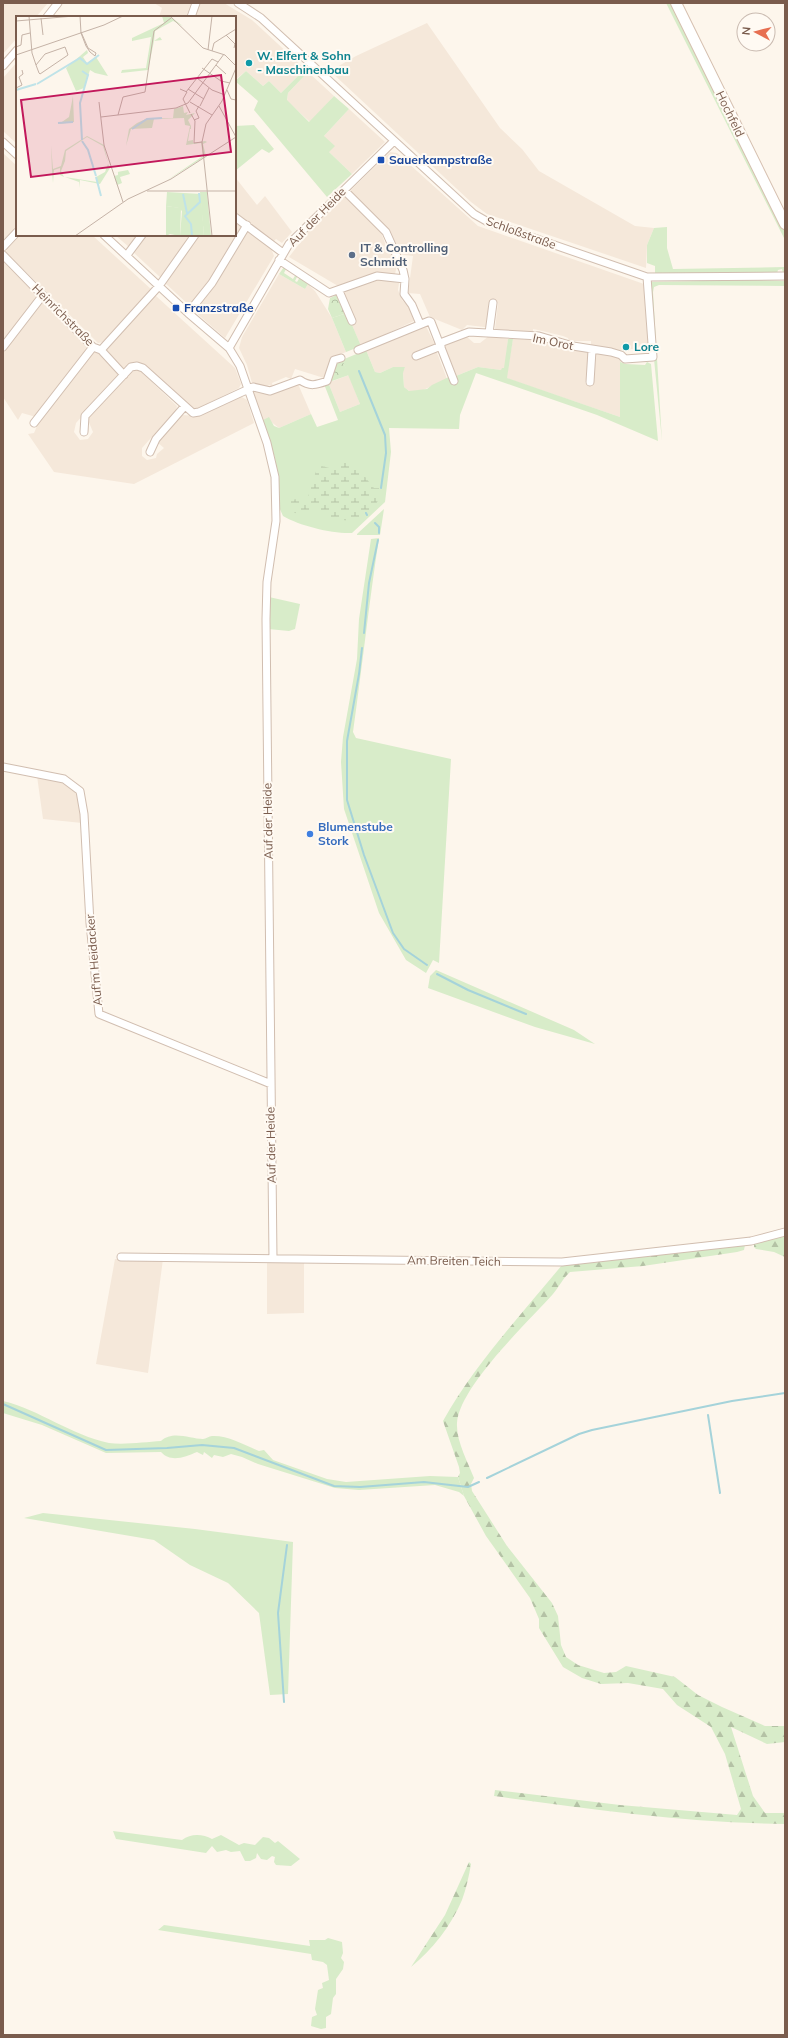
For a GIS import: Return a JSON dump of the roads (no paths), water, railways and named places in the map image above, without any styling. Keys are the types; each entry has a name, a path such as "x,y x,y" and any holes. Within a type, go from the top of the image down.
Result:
{"street":[{"path":"48,16 58,3"},
{"path":"191,16 196,3"},
{"name":"Schloßstraße","path":"238,3 261,18 480,218 647,277 785,276"},
{"name":"Hochfeld","path":"676,3 785,224"},
{"path":"3,66 16,51"},
{"name":"Auf der Heide","path":"273,1258 266,619 267,582 276,521 276,496 275,477 269,448 240,366 229,348 281,256 296,236 394,141"},
{"path":"3,142 16,154"},
{"path":"344,190 386,232 403,270 404,294 412,305 420,324"},
{"path":"236,218 247,225 281,256 329,293 340,291 377,276 404,279"},
{"path":"188,313 216,277 247,225"},
{"path":"3,247 16,233"},
{"path":"105,236 188,313 229,348"},
{"path":"126,255 141,236"},
{"path":"101,350 159,286 194,236"},
{"name":"Heinrichstraße","path":"3,254 93,346 101,350 124,375"},
{"name":"Im Orot","path":"416,356 469,332 539,336 592,350 611,352 621,355 625,359 653,357 647,277"},
{"path":"340,291 352,321"},
{"path":"3,347 43,295"},
{"path":"489,333 493,303"},
{"path":"358,350 429,320 454,381"},
{"path":"34,423 93,346"},
{"path":"590,382 592,350"},
{"path":"84,432 85,416 131,367 137,366 143,368 184,407 193,413 199,412 253,387 270,391 300,380 307,385 327,381 334,360 341,358"},
{"path":"150,452 156,439 184,407"},
{"name":"Auf'm Heidacker","path":"3,767 69,782 76,787 81,795 99,1014 271,1084"},
{"name":"Am Breiten Teich","path":"121,1257 562,1262 751,1240 785,1232"}],"waterway":[{"path":"359,371 385,435 386,453 381,488"},
{"path":"375,523 379,527 379,533"},
{"path":"364,633 369,583 378,540"},
{"path":"362,648 347,741 347,800 364,855 393,933 404,949 427,965"},
{"path":"437,974 468,990 526,1014"},
{"path":"487,1478 579,1434 592,1430 732,1401 785,1393"},
{"path":"3,1404 106,1450 202,1445 234,1448 334,1486 360,1487 424,1482 468,1487 479,1482"},
{"path":"708,1415 720,1493"},
{"path":"284,1702 278,1613 287,1545"}],"place":[{"name":"W. Elfert & Sohn - Maschinenbau","path":"249,63"},
{"name":"Sauerkampstraße","path":"381,160"},
{"name":"IT & Controlling Schmidt","path":"352,255"},
{"name":"Franzstraße","path":"176,308"},
{"name":"Lore","path":"626,347"},
{"name":"Blumenstube Stork","path":"310,834"}]}
